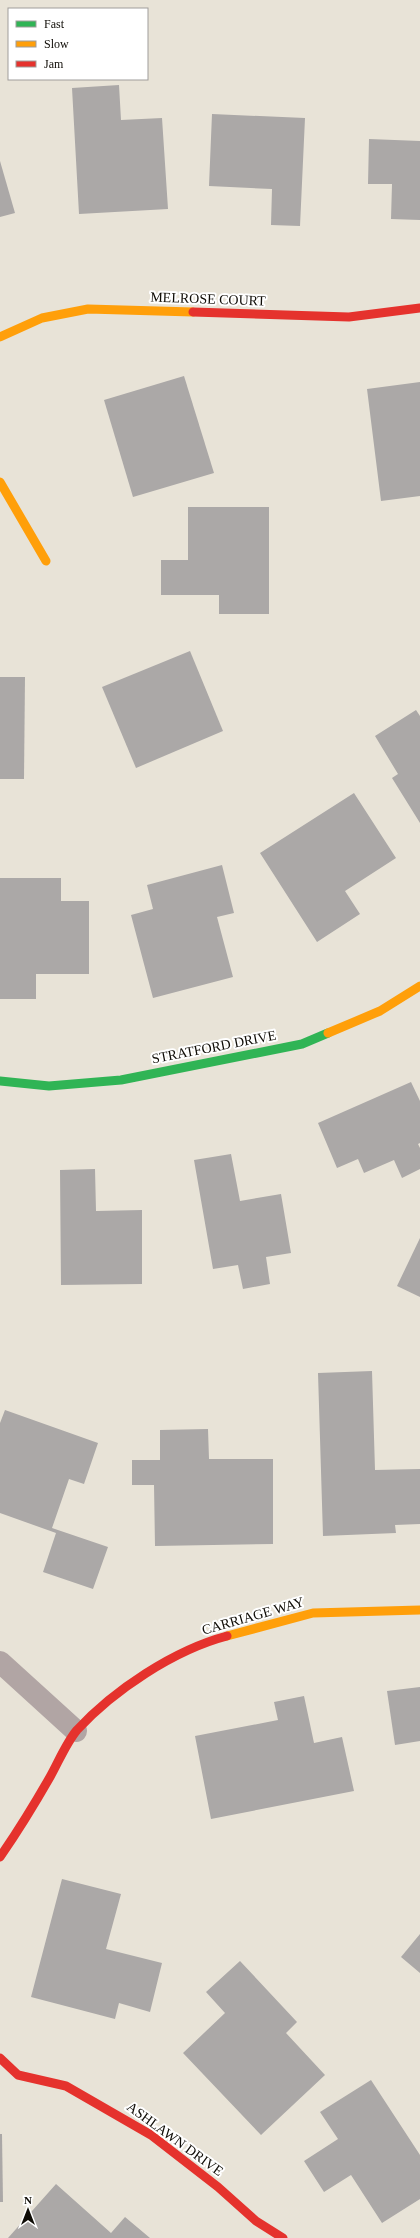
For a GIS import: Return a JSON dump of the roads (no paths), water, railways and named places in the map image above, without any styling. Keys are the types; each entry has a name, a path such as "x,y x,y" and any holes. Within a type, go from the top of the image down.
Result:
{"street":[{"name":"MELROSE COURT","path":"0,336 42,318 88,309 349,317 420,308"},
{"path":"0,482 46,562"},
{"name":"STRATFORD DRIVE","path":"0,1081 49,1086 121,1080 302,1044 380,1011 420,986"},
{"name":"CARRIAGE WAY","path":"0,1857 29,1814 76,1731 112,1698 153,1669 208,1642 313,1613 420,1610"},
{"path":"0,1662 76,1731"},
{"name":"ASHLAWN DRIVE","path":"0,2058 18,2075 66,2086 112,2111 151,2135 218,2187 256,2221 282,2238"}]}
